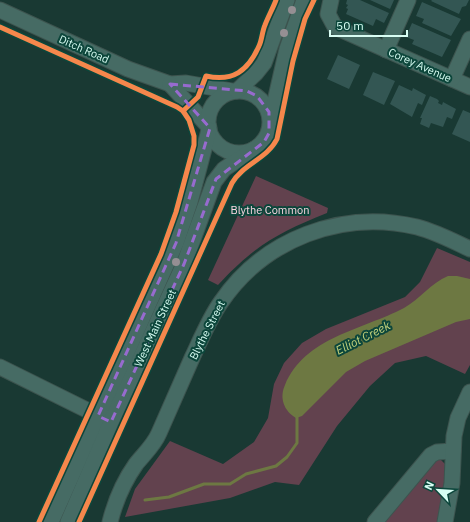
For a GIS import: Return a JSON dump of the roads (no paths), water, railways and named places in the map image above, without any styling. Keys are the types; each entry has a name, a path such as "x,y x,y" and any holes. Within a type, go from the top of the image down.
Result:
{"street":[{"path":"287,0 264,63 256,73 234,91 218,99 212,107 209,116 209,128 218,145 228,151 239,153 256,148 264,142 269,132 287,49 304,0"},
{"name":"Corey Avenue","path":"331,0 328,8 330,19 336,27 470,87"},
{"path":"386,50 408,0"},
{"name":"Ditch Road","path":"0,10 128,69 170,84 186,84 234,91"},
{"path":"452,79 470,38"},
{"name":"Ditch Road","path":"170,84 209,128"},
{"path":"234,91 247,91 257,96 264,103 269,112 271,122"},
{"name":"West Main Street","path":"68,522 105,419 176,243 190,202 209,128"},
{"name":"West Main Street","path":"51,522 179,275 216,179 229,166 256,148"},
{"name":"Blythe Street","path":"110,522 129,474 157,437 211,318 235,283 266,256 299,237 323,228 349,223 367,222 385,222 417,227 442,236 470,249"},
{"path":"0,367 105,419"},
{"path":"446,522 452,484 453,451 458,418 470,392"},
{"path":"375,522 431,455 437,452 453,451"}],"water":[{"path":"448,276 457,276 470,279 470,319 456,322 365,361 346,372 302,416 296,418 288,412 284,404 282,395 283,390 294,369 306,356 320,345 336,337 404,308 436,283"}],"waterway":[{"name":"Elliot Creek","path":"145,500 169,497 204,484 230,484 246,474 276,466 287,457 297,443 297,415"}],"park label":[{"name":"Blythe Common","path":"270,210"}]}
